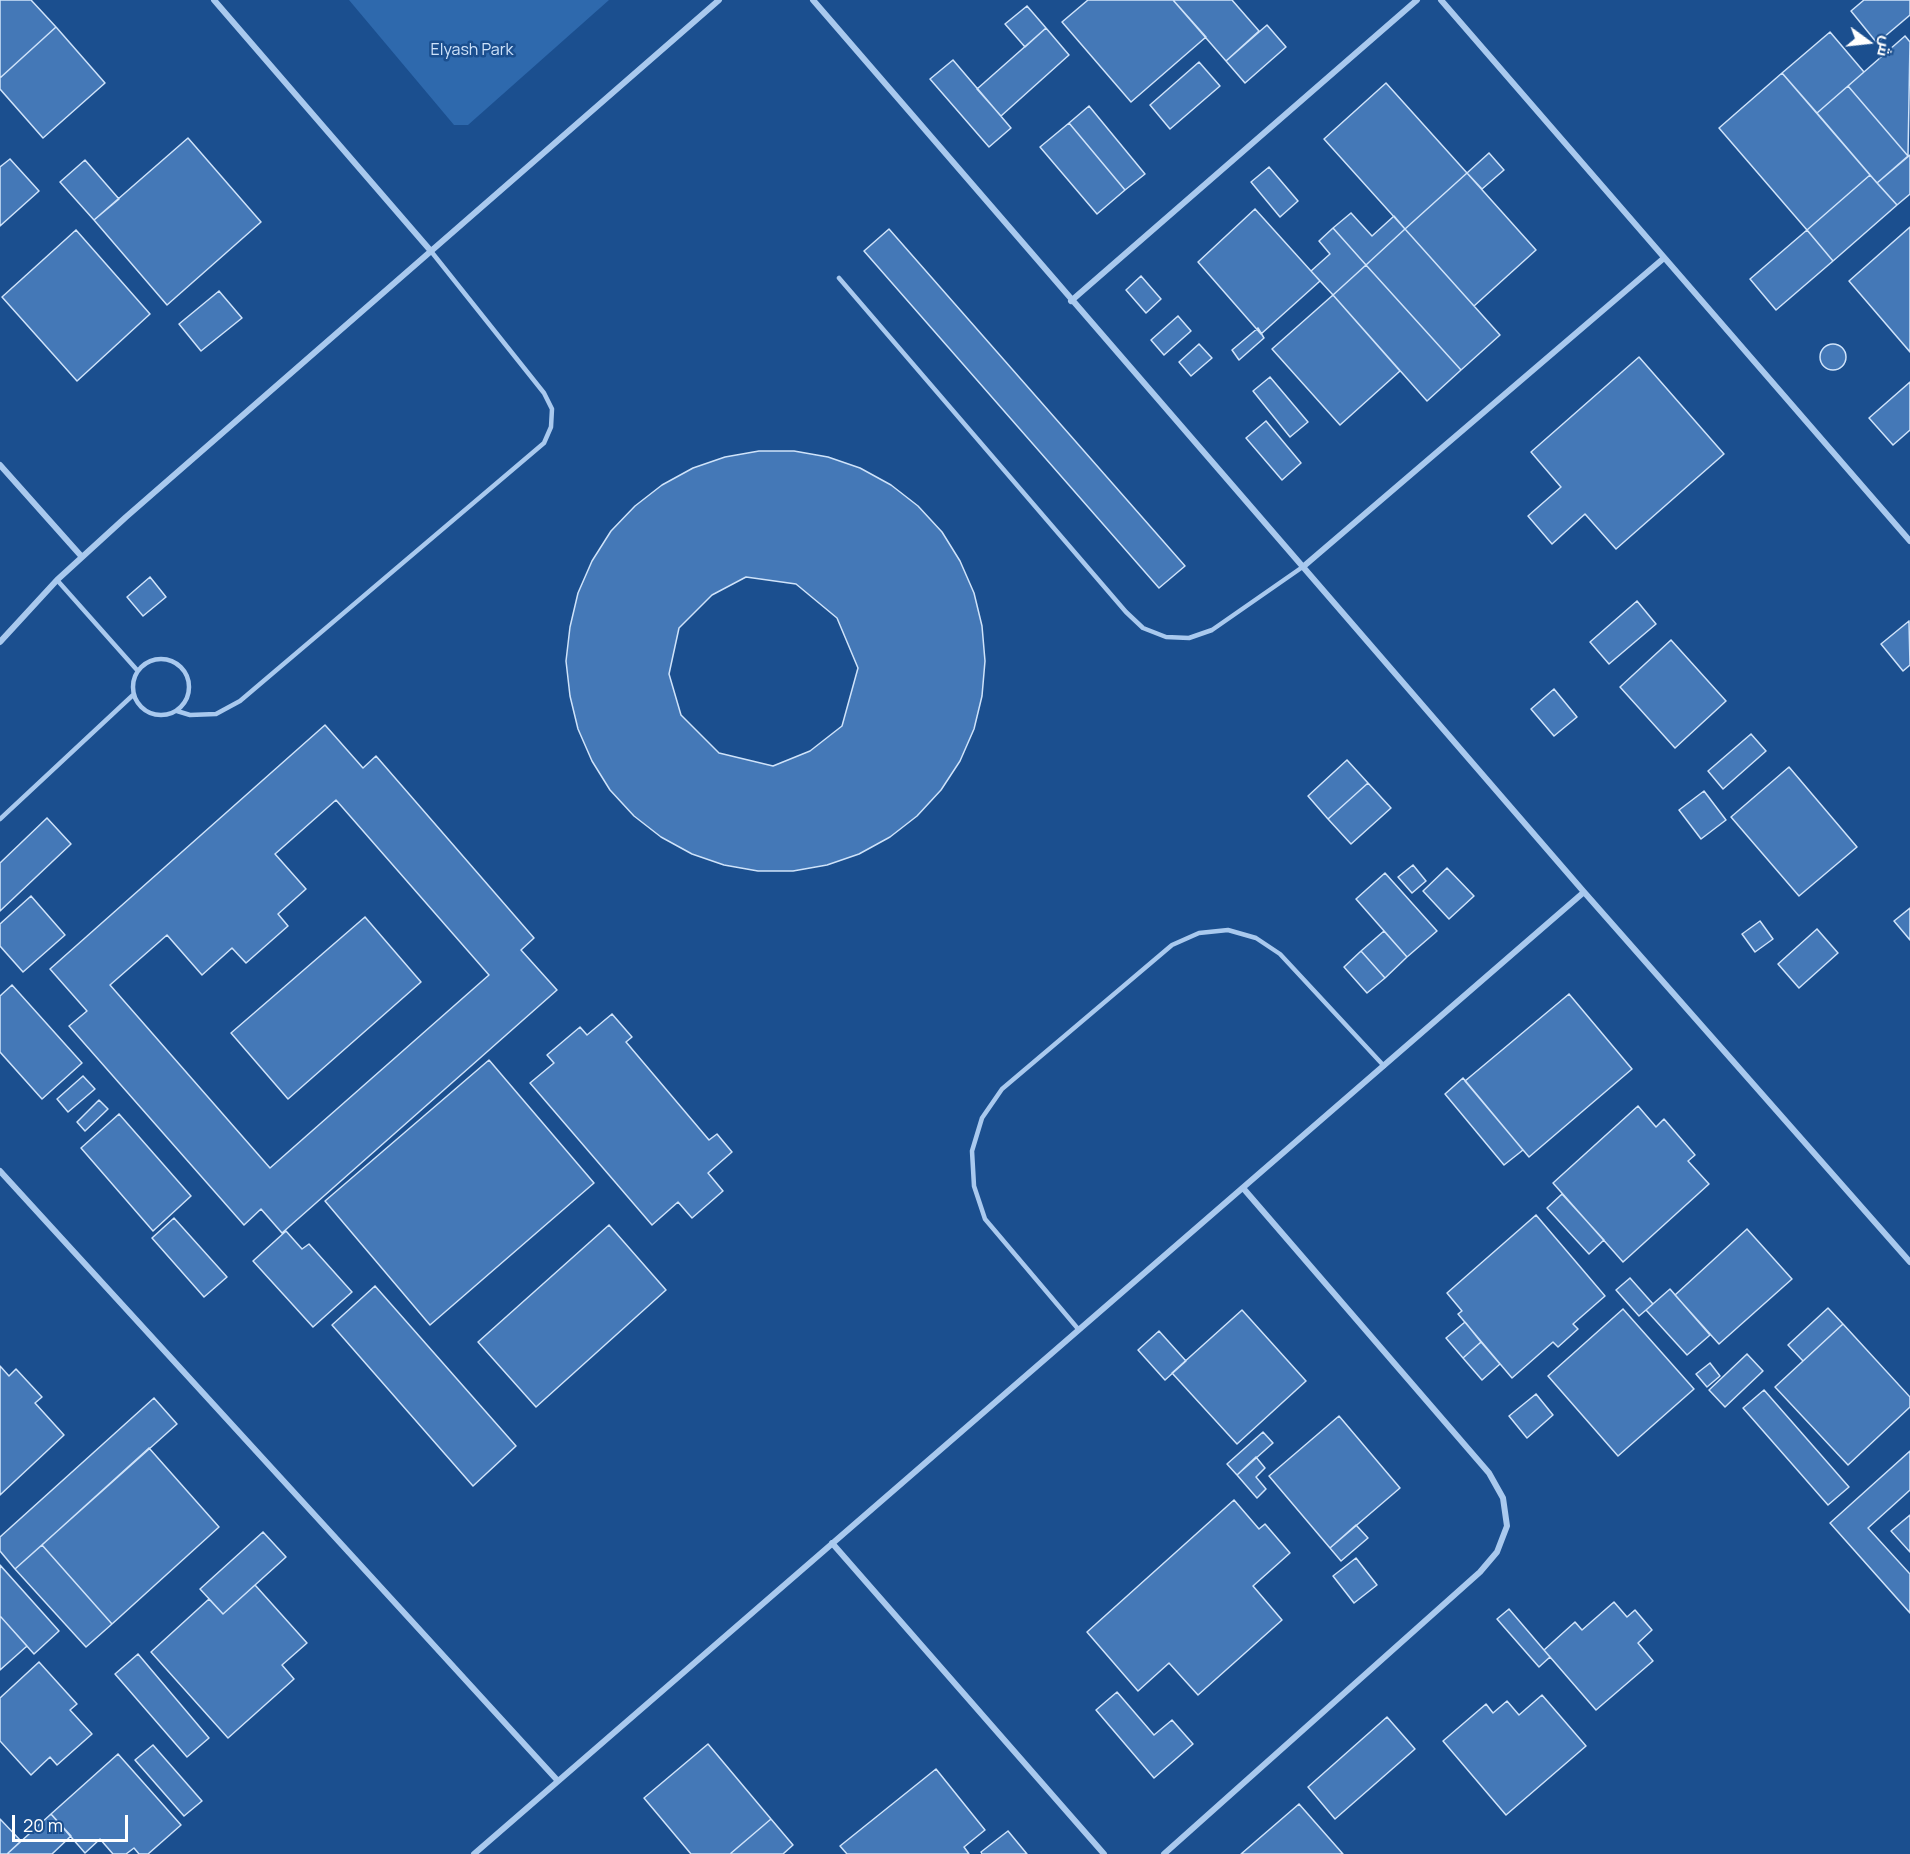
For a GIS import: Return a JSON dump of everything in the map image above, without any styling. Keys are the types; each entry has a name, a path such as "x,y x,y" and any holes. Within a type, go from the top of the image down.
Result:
{"street":[{"path":"214,0 430,250"},
{"path":"0,642 82,556 719,0"},
{"path":"813,0 1584,892 1910,1262"},
{"path":"1071,301 1417,0"},
{"path":"1441,0 1910,541"},
{"path":"1304,566 1664,258"},
{"path":"0,465 82,556"},
{"path":"474,1854 1584,892"},
{"path":"0,1171 558,1781"},
{"path":"1164,1854 1480,1572 1497,1552 1507,1526 1503,1498 1489,1473 1243,1188"},
{"path":"832,1544 1104,1854"}],"lane":[{"path":"177,711 190,715 216,714 240,701 544,443 551,427 552,409 544,393 430,250"},
{"path":"839,278 1126,612 1143,628 1166,638 1189,638 1212,630 1304,566"},
{"path":"57,580 138,670"},
{"path":"159,658 171,660 182,667 188,678 189,690 185,702 177,711 167,716 156,716 138,705 133,695 132,682 138,670 147,661 159,658"},
{"path":"0,819 133,695"},
{"path":"1079,1330 986,1218 974,1186 972,1151 982,1118 1002,1089 1172,945 1199,933 1228,930 1256,938 1280,954 1384,1066"}],"green space":[{"name":"Elyash Park","path":"349,0 609,0 468,125 454,125"}],"building":[{"path":"0,0 31,0 56,27 0,78"},
{"path":"1088,0 1173,0 1206,37 1131,102 1062,22"},
{"path":"1173,0 1232,0 1259,31 1226,61"},
{"path":"1864,0 1910,0 1910,15 1877,43 1851,11"},
{"path":"1027,6 1046,28 1025,47 1005,24"},
{"path":"1267,25 1286,47 1245,83 1226,61"},
{"path":"56,27 105,83 43,138 0,89 0,78"},
{"path":"1046,28 1069,55 1001,116 977,89"},
{"path":"1830,32 1864,72 1817,113 1782,73"},
{"path":"1905,36 1910,42 1908,156 1848,86"},
{"path":"953,60 1011,128 989,147 930,79"},
{"path":"1199,62 1220,86 1170,129 1150,105"},
{"path":"1782,73 1870,175 1807,230 1719,128"},
{"path":"1386,83 1467,173 1405,229 1324,139"},
{"path":"1848,86 1908,156 1877,183 1817,113"},
{"path":"1089,106 1145,174 1125,190 1069,123"},
{"path":"1069,123 1125,190 1097,214 1040,147"},
{"path":"188,138 261,222 167,305 94,220"},
{"path":"1489,153 1504,170 1482,189 1467,173"},
{"path":"1910,155 1910,194 1897,205 1877,183"},
{"path":"10,159 39,191 0,226 0,167"},
{"path":"85,160 119,199 94,220 60,182"},
{"path":"1269,167 1298,201 1280,217 1251,182"},
{"path":"1467,173 1536,250 1474,306 1405,229"},
{"path":"1870,175 1897,205 1833,261 1807,230"},
{"path":"1255,209 1320,281 1261,334 1198,262"},
{"path":"1351,213 1372,236 1394,216 1405,229 1366,265 1333,228"},
{"path":"1910,227 1910,352 1849,281"},
{"path":"1333,228 1366,265 1333,295 1311,271 1330,254 1319,241"},
{"path":"889,229 1185,566 1159,588 864,251"},
{"path":"1405,229 1500,335 1461,370 1366,265"},
{"path":"76,230 150,314 77,381 2,297"},
{"path":"1807,230 1833,261 1776,310 1750,279"},
{"path":"1366,265 1461,370 1427,401 1333,295"},
{"path":"1141,276 1161,299 1146,313 1126,290"},
{"path":"219,291 242,318 201,351 179,324"},
{"path":"1333,295 1400,371 1340,425 1272,349"},
{"path":"1178,316 1191,331 1164,355 1151,340"},
{"path":"1258,328 1264,338 1239,360 1232,350"},
{"path":"1199,344 1212,358 1191,376 1179,362"},
{"path":"1833,344 1842,348 1846,357 1842,366 1833,370 1824,366 1820,357 1824,348"},
{"path":"1639,357 1724,454 1616,549 1585,514 1552,544 1528,516 1561,487 1531,452"},
{"path":"1270,377 1308,422 1290,437 1253,391"},
{"path":"1910,382 1910,430 1893,445 1869,418"},
{"path":"1266,421 1301,463 1282,480 1246,438"},
{"path":"759,451 794,451 828,457 860,468 891,485 918,506 942,532 960,561 974,593 982,626 985,661 982,696 974,729 960,761 941,790 917,816 890,837 859,854 827,865 793,871 758,871 724,865 692,854 661,837 634,816 610,790 592,761 578,729 570,696 566,661 570,627 578,593 592,561 611,531 635,506 662,485 693,468 725,457","holes":["746,577 796,584 837,618 858,668 842,726 810,751 773,766 719,753 681,715 669,674 679,628 712,595"]},
{"path":"150,577 166,597 143,616 127,597"},
{"path":"1637,601 1656,624 1609,664 1590,642"},
{"path":"1909,621 1910,665 1903,671 1881,644"},
{"path":"1671,640 1726,701 1675,748 1620,687"},
{"path":"1554,689 1577,717 1554,736 1531,709"},
{"path":"325,725 363,768 376,756 534,938 521,950 557,990 282,1233 261,1209 244,1225 69,1026 87,1011 50,969","holes":["336,800 489,975 270,1168 110,985 167,935 202,975 232,948 246,963 288,926 278,914 306,889 275,854"]},
{"path":"1751,734 1766,751 1723,789 1708,771"},
{"path":"1347,760 1368,783 1328,819 1308,796"},
{"path":"1789,767 1857,847 1799,896 1731,817"},
{"path":"1368,783 1391,808 1351,844 1328,819"},
{"path":"1704,791 1726,820 1701,839 1679,810"},
{"path":"47,818 71,844 0,911 0,863"},
{"path":"1413,865 1426,881 1412,893 1398,877"},
{"path":"1447,868 1474,896 1449,919 1423,891"},
{"path":"1385,873 1437,931 1407,957 1356,899"},
{"path":"31,896 65,935 23,972 0,946 0,924"},
{"path":"1910,908 1910,940 1894,921"},
{"path":"365,917 421,982 288,1099 231,1033"},
{"path":"1760,921 1773,939 1755,952 1742,934"},
{"path":"1817,929 1838,953 1799,988 1778,964"},
{"path":"1384,931 1407,957 1385,978 1361,951"},
{"path":"1361,951 1385,978 1367,993 1344,967"},
{"path":"12,985 82,1063 42,1099 0,1052 0,996"},
{"path":"1569,994 1632,1069 1529,1157 1465,1081"},
{"path":"612,1014 632,1037 626,1042 709,1140 717,1134 732,1152 708,1173 723,1191 692,1218 678,1202 652,1225 530,1083 554,1063 547,1055 580,1027 587,1035"},
{"path":"489,1060 594,1183 430,1325 325,1201"},
{"path":"83,1076 95,1089 68,1112 57,1099"},
{"path":"1463,1078 1523,1150 1504,1165 1445,1094"},
{"path":"99,1100 108,1109 85,1131 77,1122"},
{"path":"1638,1106 1656,1127 1664,1119 1695,1155 1688,1161 1709,1184 1623,1262 1553,1183"},
{"path":"119,1114 191,1196 153,1231 81,1148"},
{"path":"1562,1194 1604,1240 1589,1254 1547,1208"},
{"path":"1536,1215 1605,1296 1573,1324 1578,1329 1558,1347 1553,1342 1512,1378 1458,1314 1462,1311 1447,1293"},
{"path":"174,1218 227,1277 204,1297 152,1238"},
{"path":"609,1225 666,1290 536,1407 478,1342"},
{"path":"1747,1229 1792,1279 1719,1344 1675,1295"},
{"path":"286,1231 302,1249 309,1244 352,1292 313,1327 253,1261"},
{"path":"1630,1278 1653,1304 1639,1316 1616,1290"},
{"path":"375,1286 516,1446 473,1486 332,1325"},
{"path":"1670,1289 1710,1335 1687,1355 1646,1310"},
{"path":"1828,1308 1843,1324 1803,1361 1788,1345"},
{"path":"1623,1309 1694,1389 1618,1456 1548,1376"},
{"path":"1242,1310 1306,1381 1237,1444 1172,1373"},
{"path":"1465,1322 1481,1342 1463,1358 1446,1338"},
{"path":"1843,1324 1910,1397 1910,1407 1848,1465 1775,1387"},
{"path":"1159,1331 1186,1361 1165,1380 1138,1350"},
{"path":"1481,1342 1500,1364 1482,1380 1463,1358"},
{"path":"1747,1354 1763,1371 1725,1407 1709,1390"},
{"path":"1710,1363 1720,1376 1707,1387 1696,1374"},
{"path":"0,1366 9,1376 16,1369 42,1397 35,1403 64,1435 0,1495"},
{"path":"1764,1390 1849,1487 1828,1505 1743,1408"},
{"path":"1536,1394 1553,1415 1527,1438 1509,1416"},
{"path":"154,1398 177,1424 15,1569 0,1551 0,1537"},
{"path":"1339,1416 1400,1488 1330,1548 1269,1476"},
{"path":"1263,1432 1273,1443 1237,1475 1227,1464"},
{"path":"149,1448 219,1527 112,1624 42,1545"},
{"path":"1910,1451 1910,1490 1868,1528 1910,1574 1910,1613 1830,1523"},
{"path":"1256,1457 1265,1468 1256,1477 1266,1489 1257,1498 1237,1475"},
{"path":"1234,1500 1259,1529 1265,1524 1290,1553 1253,1586 1282,1620 1198,1695 1169,1663 1138,1691 1087,1632"},
{"path":"1910,1515 1910,1552 1891,1531"},
{"path":"1356,1525 1368,1538 1341,1561 1330,1548"},
{"path":"263,1532 286,1557 223,1614 200,1589"},
{"path":"42,1545 112,1624 86,1647 15,1569"},
{"path":"1356,1558 1377,1585 1354,1603 1333,1576"},
{"path":"0,1565 59,1631 34,1654 0,1616"},
{"path":"255,1585 307,1643 282,1665 294,1679 228,1738 151,1652 209,1599 223,1614"},
{"path":"1614,1602 1627,1617 1635,1610 1652,1630 1638,1643 1653,1661 1596,1710 1544,1650 1575,1622 1582,1630"},
{"path":"1509,1609 1550,1657 1539,1667 1497,1619"},
{"path":"0,1616 27,1646 0,1670"},
{"path":"138,1654 209,1738 187,1757 115,1674"},
{"path":"39,1662 77,1704 70,1710 92,1734 57,1765 50,1757 31,1775 0,1741 0,1698"},
{"path":"1117,1692 1154,1735 1172,1720 1193,1744 1154,1778 1096,1710"},
{"path":"1542,1695 1586,1746 1506,1815 1443,1741 1486,1704 1493,1713 1507,1701 1519,1715"},
{"path":"1387,1717 1415,1749 1335,1819 1308,1787"},
{"path":"708,1744 771,1819 730,1854 691,1854 644,1798"},
{"path":"153,1745 202,1801 184,1816 135,1760"},
{"path":"118,1754 181,1825 148,1854 139,1854 134,1848 126,1854 113,1854 100,1839 85,1853 51,1814"},
{"path":"936,1769 985,1830 964,1847 969,1854 847,1854 840,1846"},
{"path":"1299,1804 1343,1854 1241,1854"},
{"path":"51,1814 71,1836 52,1854 7,1854"},
{"path":"0,1819 21,1841 7,1854 0,1854"},
{"path":"771,1819 793,1845 783,1854 730,1854"},
{"path":"1008,1831 1027,1854 982,1854 981,1852"}]}
